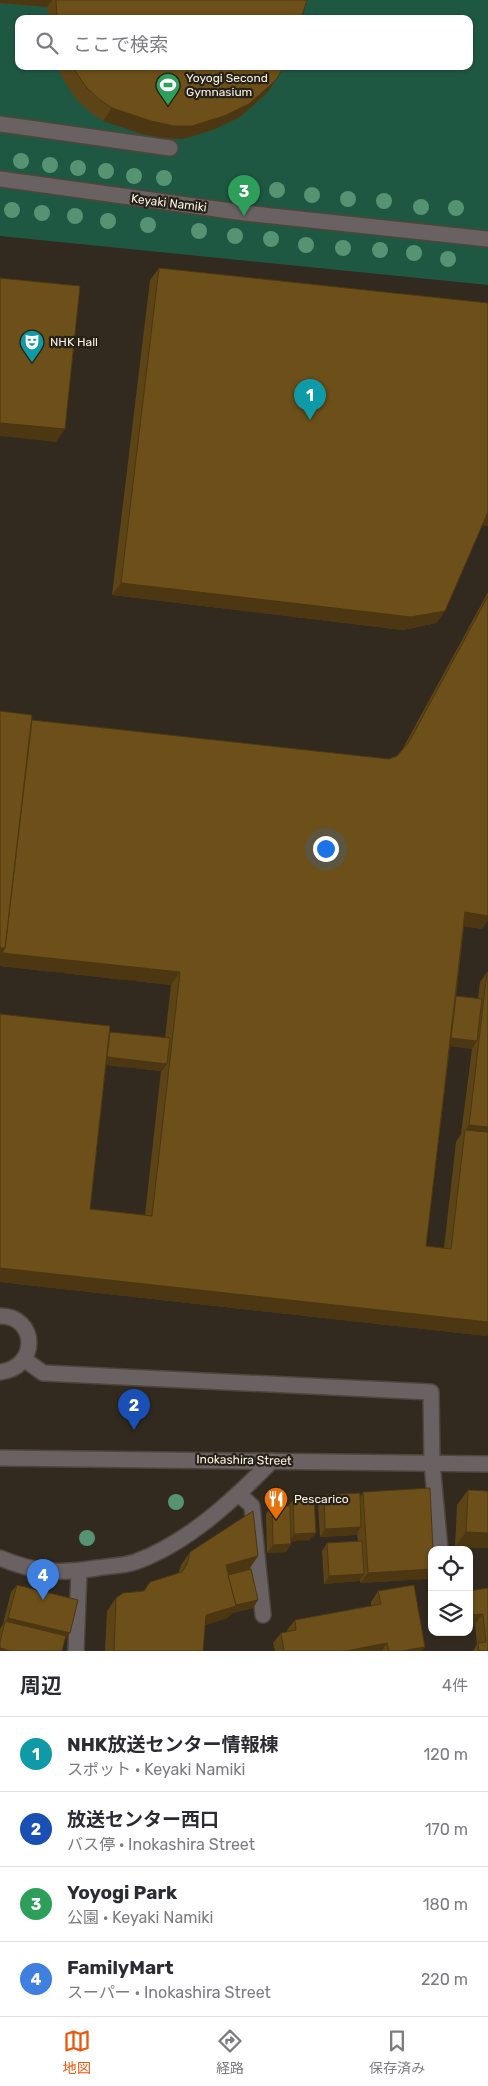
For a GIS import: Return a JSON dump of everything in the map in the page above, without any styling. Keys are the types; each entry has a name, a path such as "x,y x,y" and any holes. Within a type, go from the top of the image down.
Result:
{"street":[{"path":"0,124 170,148"},
{"name":"Keyaki Namiki","path":"0,179 245,212 488,239"},
{"path":"0,1316 15,1319 27,1332 29,1342 24,1360 18,1366 0,1374"},
{"path":"24,1360 43,1373 431,1392 432,1463 440,1546"},
{"name":"Inokashira Street","path":"0,1458 488,1464"},
{"path":"0,1558 17,1565 45,1572 79,1571 133,1562 162,1550 204,1522 239,1494 272,1460"},
{"path":"239,1494 252,1506 263,1615"},
{"path":"76,1651 79,1571"}],"green space":[{"path":"0,0 488,0 488,285 0,236"}],"building":[{"path":"56,0 307,0 302,15 57,15"},
{"name":"Yoyogi Second Gymnasium","path":"75,70 282,70 276,80 249,104 224,116 192,126 174,126 151,121 112,108 86,87"},
{"path":"159,268 488,303 488,512 445,611 411,617 121,583"},
{"name":"NHK Hall","path":"0,278 80,286 65,429 0,423"},
{"path":"488,596 488,916 465,912 426,1246 451,1249 465,1130 488,1132 488,1322 0,1268 0,1014 110,1026 90,1209 152,1216 180,972 2,953 5,948 32,720 389,759 397,756 409,742"},
{"path":"0,711 32,715 5,948 0,948"},
{"path":"488,972 488,1127 469,1125"},
{"path":"456,996 482,999 477,1041 451,1038"},
{"path":"110,1032 170,1038 167,1064 107,1057"},
{"path":"430,1488 433,1546 428,1546 428,1569 368,1573 363,1492"},
{"path":"468,1490 488,1491 488,1533 466,1532"},
{"path":"360,1493 361,1527 325,1529 324,1495"},
{"path":"314,1498 316,1533 294,1534 293,1500"},
{"path":"272,1506 290,1506 291,1544 273,1545"},
{"path":"253,1511 258,1556 226,1565 236,1606 206,1615 203,1651 114,1651 116,1598 123,1593 144,1591 150,1582 182,1572 187,1564 190,1552"},
{"path":"362,1541 364,1574 329,1576 327,1543"},
{"path":"251,1569 258,1600 236,1605 228,1575"},
{"path":"17,1585 78,1600 70,1633 8,1618"},
{"path":"414,1585 425,1647 389,1651 387,1643 346,1651 284,1651 281,1633 296,1630 295,1620 381,1604 378,1591"},
{"path":"488,1588 488,1651 479,1651 478,1643 486,1642 483,1614 473,1615 473,1590"},
{"path":"5,1621 66,1636 62,1651 10,1651 0,1648"}],"place":[{"name":"Yoyogi Second Gymnasium","path":"168,106"},
{"name":"Yoyogi Park","path":"244,216"},
{"name":"NHK Hall","path":"32,363"},
{"name":"NHK放送センター情報棟","path":"310,420"},
{"name":"放送センター西口","path":"134,1430"},
{"name":"Pescarico","path":"276,1520"},
{"name":"FamilyMart","path":"43,1600"}]}
